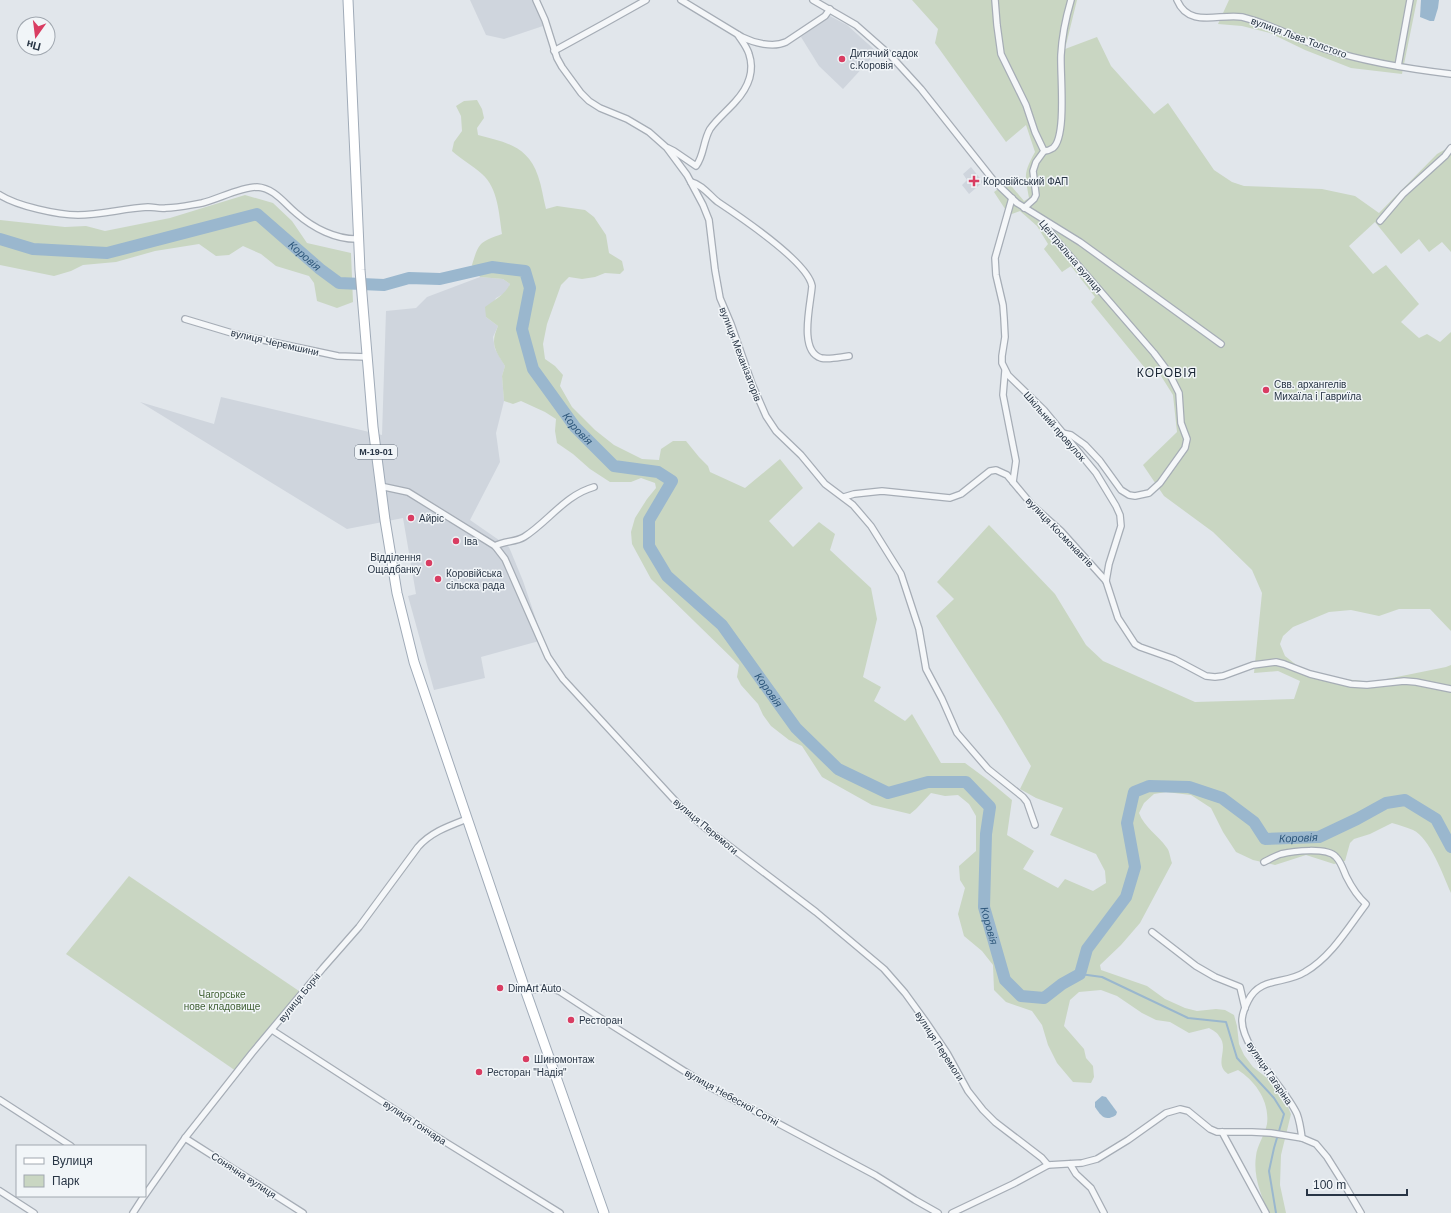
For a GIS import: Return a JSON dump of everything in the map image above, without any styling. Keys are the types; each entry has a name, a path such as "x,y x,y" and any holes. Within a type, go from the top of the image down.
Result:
{"main road":[{"name":"М-19-01","path":"348,0 360,270 372,426 397,593 414,662 526,992 604,1213"}],"street":[{"name":"вулиця Механізаторів","path":"536,0 545,20 554,51 568,77 578,90 589,101 649,132 667,148 682,167 691,182 709,220 720,298 732,324 752,384 763,410 776,431 797,450 825,484 844,497 866,520 900,571 919,629 926,669 942,698 957,733 988,769 1024,797 1035,825"},
{"path":"554,51 646,0"},
{"path":"681,0 738,35 758,42 781,44 822,18 830,9"},
{"name":"Центральна вулиця","path":"814,0 862,30 897,62 929,98 994,181 1024,208 1044,221 1057,241 1169,372 1179,393 1181,423 1187,439 1185,448 1160,483 1149,493 1135,496 1129,495 1121,490 1100,461 1085,445 1071,435 1062,432"},
{"path":"995,0 1001,54 1026,104 1035,132 1044,151"},
{"path":"1024,208 1036,196 1033,171 1036,162 1044,151 1053,149 1059,136 1062,107 1061,53 1064,29 1071,0"},
{"name":"вулиця Льва Толстого","path":"1177,0 1185,11 1197,17 1209,19 1232,16 1242,17 1341,54 1398,66 1451,74"},
{"path":"1398,66 1410,0"},
{"path":"667,148 694,166 697,165 711,128 740,96 749,81 750,56 738,35"},
{"path":"1380,221 1403,194 1445,156 1451,148"},
{"name":"вулиця Механізаторів","path":"691,182 700,186 718,202 755,227 806,273 812,286 807,335 811,349 815,355 821,358 848,356"},
{"path":"0,195 17,203 63,214 79,215 148,207 164,208 183,206 208,201 249,188 266,188 273,192 313,226 326,233 350,240 359,239"},
{"path":"1012,198 998,244 995,261 1005,334 1002,361 1006,371 1003,395 1016,461 1013,482"},
{"path":"1044,221 1086,247 1221,344"},
{"name":"вулиця Черемшини","path":"185,319 235,334 338,356 367,356"},
{"name":"Шкільний провулок","path":"1006,371 1037,403 1100,478 1116,506 1120,515 1120,529 1109,564 1106,581"},
{"name":"вулиця Космонавтів","path":"844,497 854,494 882,491 953,498 961,494 988,472 994,470 1007,475 1032,505 1061,531 1106,581 1118,618 1135,644 1140,647 1174,659 1206,676 1219,677 1253,665 1276,662 1310,674 1351,684 1367,685 1404,681 1451,689"},
{"name":"вулиця Перемоги","path":"380,486 408,492 495,546 505,559 548,657 563,679 680,806 816,912 884,969 905,993 926,1022 947,1053 968,1091 983,1110 995,1122 1048,1164"},
{"path":"495,546 524,537 577,495 594,487"},
{"name":"вулиця Борчі","path":"146,1194 185,1138 252,1053 362,923 423,841 439,830 467,818"},
{"name":"вулиця Гагаріна","path":"1264,862 1278,855 1290,852 1308,850 1334,854 1348,879 1366,904 1337,942 1315,966 1295,978 1267,983 1256,989 1252,993 1243,1015 1242,1025 1248,1041 1294,1108 1300,1123 1302,1138"},
{"name":"вулиця Гагаріна","path":"1152,932 1196,966 1215,977 1240,987 1245,1008"},
{"name":"вулиця Небесної Сотні","path":"526,992 542,988 552,988 559,991 708,1086 871,1172 938,1213"},
{"name":"вулиця Гончара","path":"272,1030 434,1135 560,1213"},
{"path":"0,1100 69,1145"},
{"path":"952,1213 1008,1187 1048,1164 1082,1163 1097,1159 1128,1140 1166,1113 1176,1109 1184,1110 1192,1114 1210,1129 1222,1132 1258,1132 1284,1135 1302,1138 1316,1144 1344,1184 1361,1213"},
{"path":"1222,1132 1266,1213"},
{"name":"Сонячна вулиця","path":"185,1138 303,1213"},
{"path":"1070,1164 1076,1174 1091,1188 1104,1213"},
{"path":"0,1191 34,1213"},
{"name":"вулиця Борчі","path":"133,1213 144,1197"}],"shaded area":[{"path":"470,0 534,0 543,26 504,39 486,35"},
{"name":"Дитячий садок с.Коровія","path":"830,16 847,25 877,52 843,89 819,66 801,37"},
{"name":"Коровійський ФАП","path":"971,167 983,182 969,194 962,185 967,180 963,174"},
{"path":"480,277 503,279 510,284 507,292 496,298 486,317 498,326 493,337 495,349 505,366 502,376 504,401 496,433 500,462 470,520 509,547 523,581 543,640 481,657 485,678 434,690 408,596 416,594 403,518 347,529 140,402 214,424 221,397 382,435 386,311 416,308 427,297"}],"green space":[{"path":"912,0 1077,0 1065,49 1097,37 1111,66 1154,114 1168,103 1214,170 1232,182 1244,186 1322,189 1355,196 1379,213 1437,154 1451,146 1451,252 1442,242 1429,252 1419,239 1401,254 1375,222 1349,246 1373,274 1386,265 1419,304 1401,322 1419,338 1427,334 1440,342 1451,332 1451,631 1430,609 1399,609 1379,616 1351,610 1329,612 1293,627 1283,636 1280,644 1285,656 1304,671 1314,672 1334,678 1372,682 1451,665 1451,893 1440,867 1425,841 1419,834 1405,827 1392,823 1370,834 1354,839 1350,843 1345,861 1334,864 1306,855 1275,865 1253,860 1236,852 1223,832 1211,808 1191,795 1166,792 1154,794 1144,803 1139,813 1144,823 1169,851 1172,863 1140,923 1121,945 1100,965 1101,970 1147,986 1165,999 1185,1008 1197,1011 1216,1009 1225,1010 1234,1015 1239,1044 1244,1055 1253,1067 1267,1078 1287,1105 1291,1114 1281,1155 1280,1185 1286,1213 1269,1213 1257,1178 1255,1163 1257,1152 1267,1124 1264,1100 1260,1092 1250,1080 1238,1070 1228,1074 1224,1070 1221,1061 1223,1046 1217,1033 1209,1028 1189,1033 1170,1022 1156,1020 1142,1013 1117,996 1101,990 1079,992 1070,1000 1064,1026 1084,1049 1086,1058 1093,1066 1094,1077 1091,1083 1073,1082 1057,1063 1048,1045 1042,1025 1032,1011 1006,1002 994,990 993,965 982,951 964,936 958,914 965,888 960,880 959,866 976,851 976,816 969,804 958,795 945,796 931,793 910,814 872,805 822,777 802,746 789,740 771,726 763,715 758,704 741,685 737,677 739,665 651,579 632,544 631,532 635,518 656,488 655,483 641,478 631,482 610,482 590,469 573,454 557,443 555,431 556,419 521,401 513,404 504,401 502,376 505,366 496,351 494,342 498,326 486,317 485,307 502,294 510,284 503,279 480,277 472,265 481,244 502,234 499,210 495,194 491,186 482,174 452,151 454,142 462,131 461,116 456,106 464,101 477,100 482,109 484,118 477,128 478,135 506,143 522,152 528,158 534,166 541,184 546,209 557,206 585,210 594,217 606,235 609,253 622,261 624,270 620,274 605,273 595,277 582,279 569,277 561,285 547,324 543,344 545,359 555,366 563,375 560,386 572,407 595,430 614,445 642,459 659,460 661,449 673,441 686,441 708,466 710,472 745,488 780,459 803,488 769,521 793,547 819,522 835,534 830,550 871,588 877,619 863,677 881,687 874,701 905,721 912,714 941,763 965,763 1012,800 1007,835 1034,851 1023,869 1058,888 1065,879 1093,891 1106,883 1105,871 1096,854 1050,835 1063,808 1036,798 1020,789 1031,766 1001,716 936,616 954,599 937,582 989,525 1055,594 1086,645 1103,661 1195,702 1294,699 1300,681 1278,671 1254,673 1262,593 1252,570 1213,532 1164,496 1143,465 1177,432 1173,395 1156,368 1149,373 1091,302 1095,297 1071,266 1062,272 1044,249 1048,244 1037,226 1020,211 1009,215 994,192 1008,182 1024,201 1029,198 1026,175 1028,165 1035,152 1026,125 1006,142 935,43 938,29"},
{"path":"1229,0 1417,0 1402,74 1351,68 1305,50 1270,33 1242,26 1218,24"},
{"path":"245,195 273,203 292,221 307,243 351,253 353,302 337,308 317,301 314,283 309,276 276,266 261,254 243,246 229,255 216,256 199,244 155,251 116,262 83,265 71,271 54,276 0,265 0,220 65,227 86,226 105,231 170,218"},
{"name":"Чагорське нове кладовище","path":"129,876 299,991 236,1071 66,954"}],"water":[{"path":"1421,0 1439,0 1434,21 1420,17"},
{"path":"1102,1096 1106,1097 1117,1112 1116,1115 1106,1118 1097,1110 1095,1107 1095,1102"}],"waterway":[{"name":"Коровія","path":"0,239 33,249 107,253 257,214 320,269 339,283 384,285 409,278 440,279 492,267 525,271 530,288 522,329 533,369 575,427 614,466 658,472 672,481 649,520 649,546 667,576 722,625 796,728 838,769 888,793 928,782 966,782 990,807 986,834 984,907 1005,980 1021,996 1044,998 1062,984 1080,974 1087,949 1126,897 1135,867 1127,823 1134,792 1149,786 1189,787 1222,798 1254,822 1265,839 1319,837 1386,803 1405,800 1436,819 1451,847"},
{"path":"1080,974 1102,977 1188,1018 1226,1022 1237,1058 1274,1098 1284,1114 1269,1171 1276,1213"}],"place":[{"name":"Дитячий садок с.Коровія","path":"842,59"},
{"name":"Коровійський ФАП","path":"974,181"},
{"name":"Свв. архангелів Михаїла і Гавриїла","path":"1266,390"},
{"name":"Айріс","path":"411,518"},
{"name":"Іва","path":"456,541"},
{"name":"Відділення Ощадбанку","path":"429,563"},
{"name":"Коровійська сільска рада","path":"438,579"},
{"name":"DimArt Auto","path":"500,988"},
{"name":"Ресторан","path":"571,1020"},
{"name":"Шиномонтаж","path":"526,1059"},
{"name":"Ресторан \"Надія\"","path":"479,1072"}],"district":[{"name":"КОРОВІЯ","path":"1167,373"}]}
